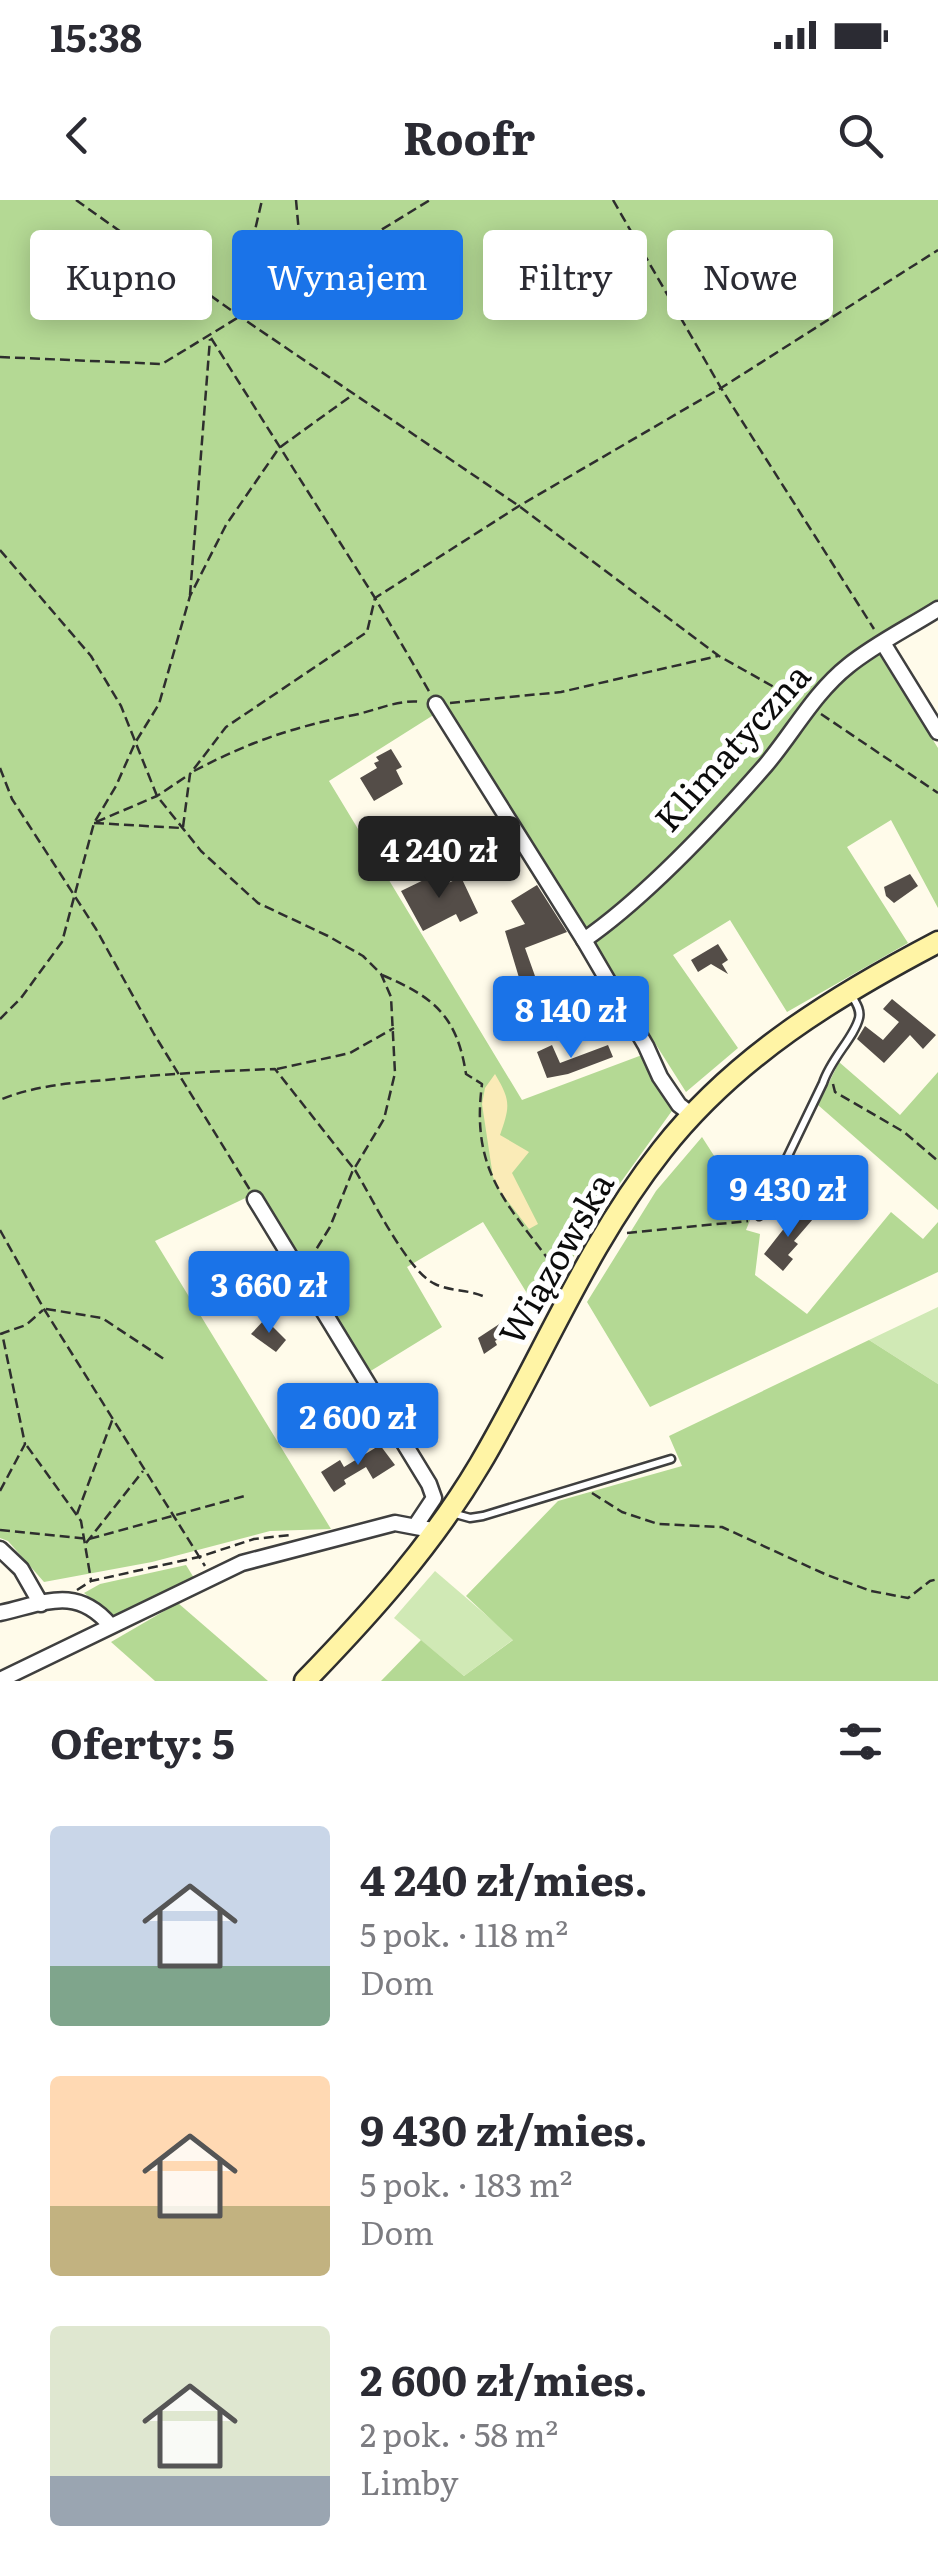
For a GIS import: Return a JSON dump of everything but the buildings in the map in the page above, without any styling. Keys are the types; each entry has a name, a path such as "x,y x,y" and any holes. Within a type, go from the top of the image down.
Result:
{"main road":[{"name":"Wiązowska","path":"305,1681 380,1602 450,1512 481,1463 579,1276 663,1148 692,1115 756,1056 849,990 938,942"}],"street":[{"name":"Klimatyczna","path":"584,940 614,919 766,765 822,690 848,666 938,610"},
{"path":"883,643 938,732"},
{"path":"436,704 584,940 660,1077 679,1105 692,1115"},
{"path":"256,1200 429,1484 434,1498 416,1525"},
{"path":"0,1680 242,1563 395,1523 437,1531"},
{"path":"0,1549 21,1568 41,1604"},
{"path":"0,1614 70,1599 97,1610 110,1626"}],"lane":[{"path":"759,1216 830,1063 860,1016 849,990"},
{"path":"450,1512 470,1518 483,1516 672,1459"}],"path":[{"path":"76,200 232,311"},
{"path":"255,230 262,200"},
{"path":"296,200 299,230"},
{"path":"382,230 430,200"},
{"path":"614,200 721,388 883,643"},
{"path":"182,828 190,774 226,727 366,632 375,598 519,506 721,388 938,250"},
{"path":"0,357 162,364 239,320"},
{"path":"245,320 519,506 719,656 811,708 938,793"},
{"path":"210,337 375,598 436,704"},
{"path":"0,1020 62,942 94,823 160,704 190,596 210,337"},
{"path":"190,596 226,525 280,448 354,394"},
{"path":"0,550 90,656 121,706 157,796 201,851 258,904 352,949 380,974 416,990 448,1017 461,1045 466,1074 482,1084 482,1139 497,1192 552,1263 570,1269"},
{"path":"94,823 157,796 247,744 326,719 406,700 436,704 561,692 719,656"},
{"path":"0,768 12,800 76,898 256,1200"},
{"path":"94,823 182,828"},
{"path":"300,1274 330,1227 354,1169 384,1119 394,1072 394,1028 391,997 380,974"},
{"path":"0,1100 55,1086 180,1072 276,1069 350,1053 394,1028"},
{"path":"830,1063 835,1092 904,1132 938,1161"},
{"path":"276,1069 354,1169 417,1273 438,1286 472,1290 487,1298"},
{"path":"606,1231 623,1233 745,1222 759,1216"},
{"path":"0,1230 44,1308 213,1577"},
{"path":"44,1308 26,1325 1,1333 25,1444 77,1515 87,1538"},
{"path":"44,1308 102,1318 164,1359"},
{"path":"77,1515 113,1418"},
{"path":"0,1491 25,1444"},
{"path":"91,1581 87,1538 145,1470"},
{"path":"582,1487 622,1512 658,1524 722,1527 871,1591 908,1598 938,1579"},
{"path":"0,1530 87,1538 248,1495"},
{"path":"70,1599 77,1589 91,1581 200,1557 272,1535 286,1534 312,1544"}],"green space":[{"path":"0,200 938,200 938,603 872,643 938,748 938,908 891,820 847,847 908,943 787,1012 730,920 673,955 738,1048 686,1092 443,709 329,781 522,1100 642,1055 674,1108 593,1221 541,1316 483,1222 407,1267 442,1327 369,1372 260,1191 155,1241 331,1529 270,1531 152,1562 44,1582 8,1541 0,1538"},
{"path":"839,1062 900,1115 938,1072 938,1210 818,1105"},
{"path":"702,1137 752,1215 746,1230 760,1234 755,1275 807,1314 891,1212 923,1239 938,1222 938,1272 650,1407 587,1302 656,1191"},
{"path":"938,1307 938,1384 869,1340"},
{"path":"869,1340 938,1384 938,1681 381,1681 421,1640 464,1676 513,1640 466,1596 558,1501 682,1466 669,1436"},
{"path":"186,1565 194,1578 113,1616 84,1593 100,1584"},
{"path":"435,1571 514,1639 464,1676 394,1618"},
{"path":"178,1603 268,1681 155,1681 111,1642"}],"sand":[{"path":"495,1074 507,1104 500,1135 529,1152 512,1173 538,1224 529,1229 493,1177 482,1104 485,1088"}]}
